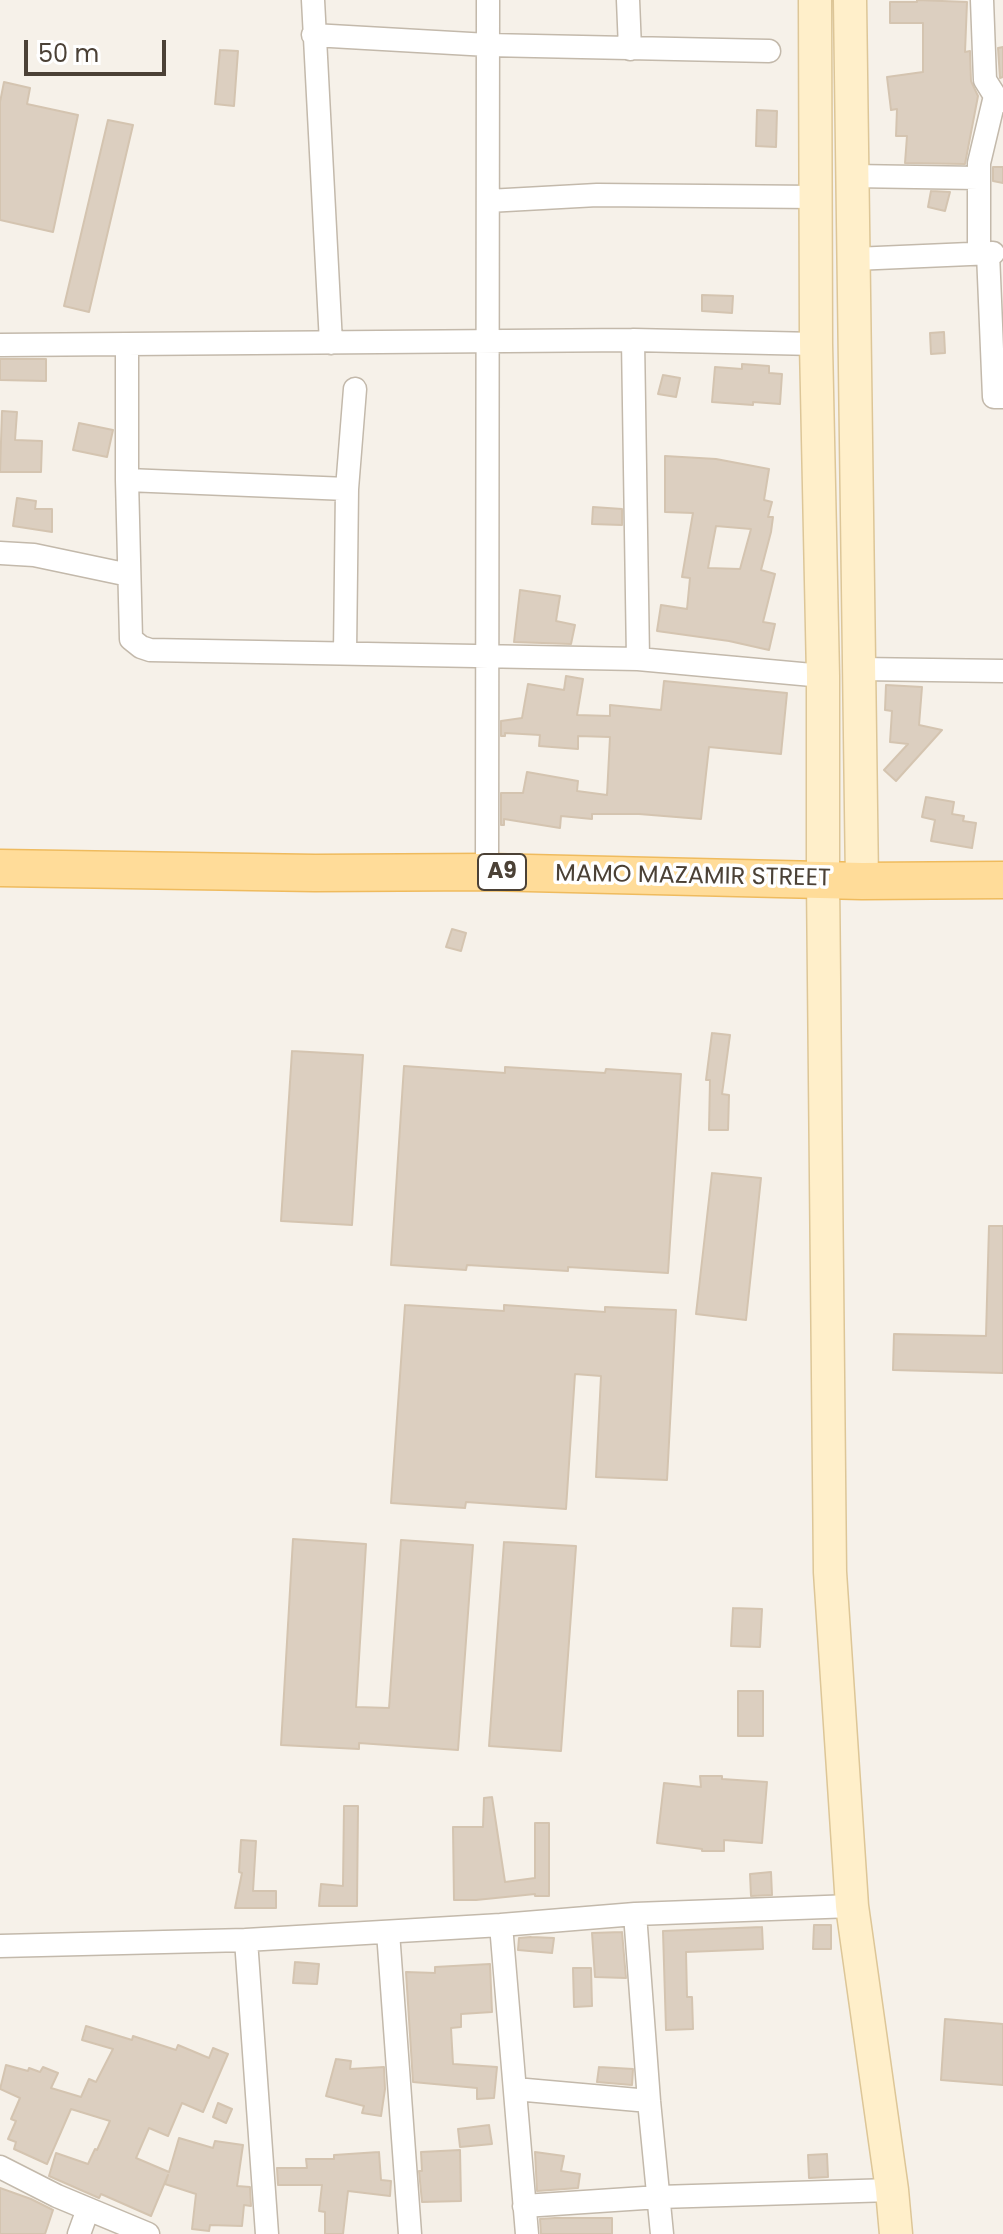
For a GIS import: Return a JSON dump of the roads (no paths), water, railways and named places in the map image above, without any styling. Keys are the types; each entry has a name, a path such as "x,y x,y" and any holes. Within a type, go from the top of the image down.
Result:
{"main road":[{"path":"815,0 830,1572 852,1906 896,2234"},
{"path":"850,0 862,881"},
{"name":"MAMO MAZAMIR STREET","path":"0,868 315,873 487,872 862,881 1003,880"}],"street":[{"path":"313,0 331,343"},
{"path":"487,872 488,0"},
{"path":"628,0 630,49"},
{"path":"982,0 985,80 999,98 979,163 978,178 990,253 994,397 1003,397"},
{"path":"313,35 488,45 769,51"},
{"path":"853,176 978,178"},
{"path":"488,201 597,195 816,197"},
{"path":"854,259 990,253"},
{"path":"0,345 633,340 816,344"},
{"path":"633,340 638,659"},
{"path":"127,344 131,639 141,647 150,650 638,659 823,676"},
{"path":"345,653 347,489 355,389"},
{"path":"127,480 347,489"},
{"path":"0,553 34,555 129,575"},
{"path":"860,669 1003,671"},
{"path":"0,1946 246,1940 635,1914 852,1906"},
{"path":"635,1914 662,2234"},
{"path":"501,1925 527,2234"},
{"path":"388,1932 410,2234"},
{"path":"246,1940 267,2234"},
{"path":"515,2089 649,2101"},
{"path":"1,2171 148,2234"},
{"path":"524,2206 659,2197 892,2190"},
{"path":"79,2234 88,2209"}]}
